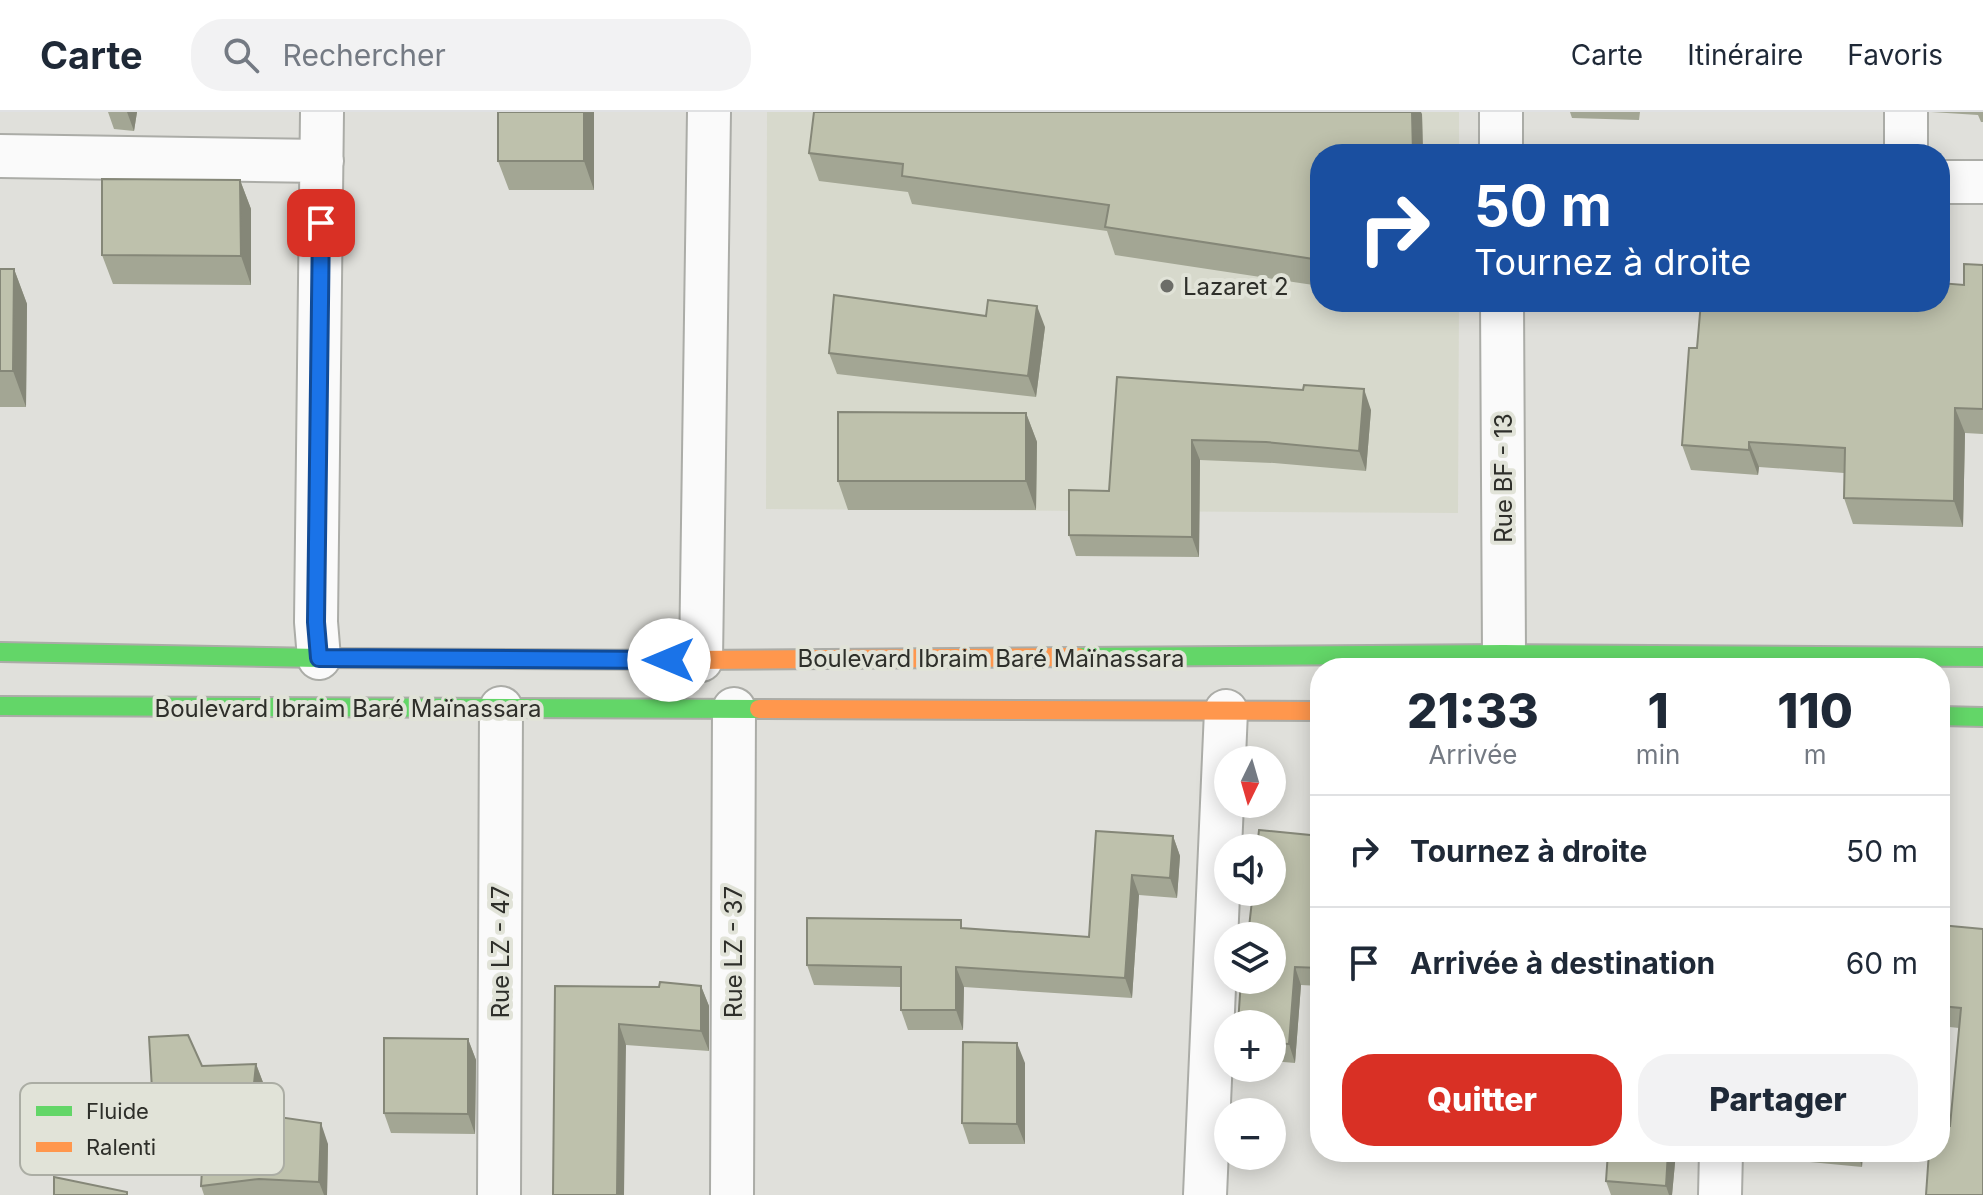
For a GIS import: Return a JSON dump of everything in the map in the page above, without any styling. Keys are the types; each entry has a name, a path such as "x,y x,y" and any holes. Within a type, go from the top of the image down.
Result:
{"main road":[{"name":"Boulevard Ibraim Baré Maïnassara","path":"0,652 701,660 1504,654 1983,657"},
{"name":"Boulevard Ibraim Baré Maïnassara","path":"0,706 1310,711"},
{"path":"1950,716 1983,717"}],"street":[{"path":"319,658 316,622 322,112"},
{"path":"701,660 709,112"},
{"path":"1501,112 1501,144"},
{"path":"1906,112 1906,144"},
{"path":"0,156 322,161"},
{"path":"1950,182 1983,182"},
{"name":"Rue BF - 13","path":"1502,312 1504,654"},
{"name":"Rue LZ - 47","path":"499,1195 501,708"},
{"name":"Rue LZ - 37","path":"732,1195 734,709"},
{"path":"1205,1195 1226,711"},
{"path":"1720,1195 1721,1162"}],"shaded area":[{"path":"767,112 1459,112 1459,144 1310,144 1310,312 1459,312 1458,513 766,509"}],"building":[{"path":"498,112 584,112 584,161 498,161"},
{"path":"814,112 1412,112 1413,144 1310,144 1310,258 1105,227 1109,205 902,176 903,164 809,153"},
{"path":"102,179 240,180 241,256 102,255"},
{"path":"1964,264 1983,265 1983,409 1955,408 1954,501 1844,498 1845,448 1749,442 1749,450 1682,445 1689,348 1697,348 1700,312 1950,312 1950,284 1964,285"},
{"path":"0,269 14,269 13,371 0,371"},
{"path":"834,295 986,316 988,300 1037,306 1028,376 829,353"},
{"path":"1117,377 1303,390 1304,385 1364,389 1359,451 1266,442 1192,440 1192,537 1069,535 1069,490 1109,491"},
{"path":"838,412 1026,413 1026,481 838,481"},
{"path":"1259,830 1310,835 1310,968 1295,967 1289,1044 1286,1044 1286,1010 1239,1010 1240,994 1286,994 1286,922 1250,922 1251,906 1286,906 1286,834 1259,834"},
{"path":"1096,831 1173,836 1170,878 1132,875 1125,978 956,967 956,1010 901,1010 901,967 807,965 807,918 961,920 961,928 1089,937"},
{"path":"1950,926 1983,929 1983,1195 1926,1195 1928,1162 1950,1162 1950,1126 1961,1008 1950,1007"},
{"path":"660,982 701,986 701,1031 619,1024 617,1195 553,1195 555,986 659,987"},
{"path":"188,1035 202,1066 256,1064 254,1083 152,1083 149,1037"},
{"path":"384,1038 468,1039 468,1114 384,1113"},
{"path":"963,1042 1017,1043 1017,1124 962,1123"},
{"path":"284,1118 321,1123 319,1182 259,1179 201,1186 202,1175 284,1175"},
{"path":"1607,1162 1667,1162 1666,1186 1606,1181"},
{"path":"54,1177 127,1192 127,1195 54,1195"}],"traffic: fast":[{"path":"0,652 689,660"},
{"path":"1078,657 1504,654 1983,657"},
{"path":"0,706 759,709"},
{"path":"1950,716 1983,717"}],"traffic: slow":[{"path":"689,660 1078,657"},
{"path":"759,709 1310,711"}],"place":[{"name":"Lazaret 2","path":"1167,286"}],"route":[{"path":"321,223 316,622 319,658 669,660"}]}
